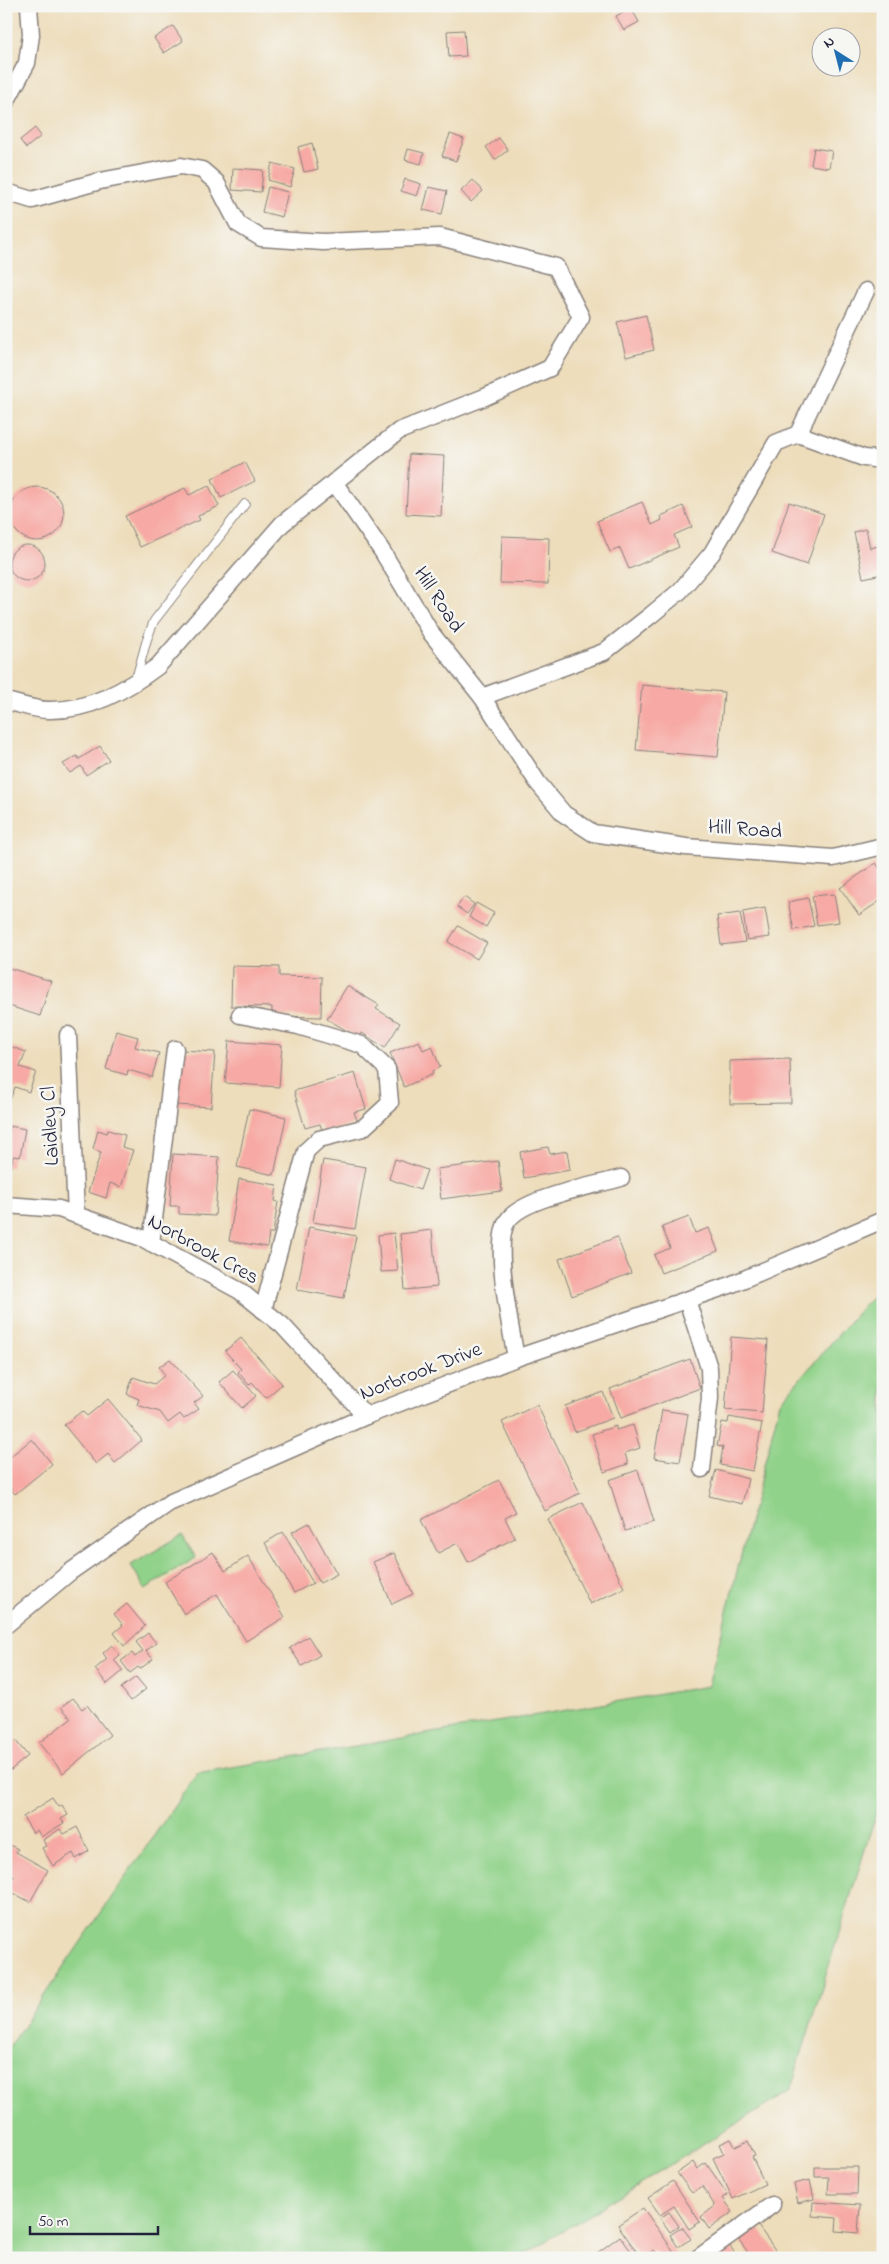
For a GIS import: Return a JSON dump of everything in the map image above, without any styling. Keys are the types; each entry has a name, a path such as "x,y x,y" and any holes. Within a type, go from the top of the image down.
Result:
{"street":[{"path":"6,102 27,63 31,35 29,6"},
{"path":"6,192 32,200 100,181 181,166 202,170 216,182 238,224 261,238 323,242 440,237 556,267 581,317 550,368 485,397 399,431 282,524 158,666 135,683 105,700 69,709 46,711 6,700"},
{"path":"798,434 866,291"},
{"path":"482,697 604,652 680,591 712,553 776,443 798,434 864,458 883,460"},
{"name":"Hill Road","path":"334,482 382,551 431,632 482,697 538,783 564,814 593,832 686,847 833,858 883,846"},
{"path":"240,1015 298,1026 362,1045 387,1069 390,1103 363,1128 319,1140 306,1151 263,1310"},
{"name":"Laidley Cl","path":"68,1035 76,1214"},
{"path":"151,1243 175,1049"},
{"path":"516,1358 503,1271 502,1232 509,1218 535,1201 621,1178"},
{"name":"Norbrook Cres","path":"6,1205 59,1209 76,1214 151,1243 240,1291 282,1325 366,1416"},
{"name":"Norbrook Drive","path":"6,1625 70,1572 168,1503 366,1416 516,1358 730,1285 883,1220"},
{"path":"687,1300 709,1368 710,1398 702,1469"},
{"path":"699,2257 772,2205"}],"lane":[{"path":"135,683 154,621 245,504"}],"green space":[{"path":"883,1283 883,1791 790,2091 519,2258 6,2258 6,2051 197,1773 708,1686 780,1402"},
{"path":"182,1535 196,1558 145,1589 131,1565"}],"building":[{"path":"631,8 639,22 624,30 616,16"},
{"path":"173,26 183,41 164,53 154,38"},
{"path":"464,30 466,56 449,57 447,31"},
{"path":"35,128 41,136 26,148 20,140"},
{"path":"450,134 464,139 456,161 442,156"},
{"path":"499,138 508,150 495,160 486,147"},
{"path":"312,143 318,169 304,172 298,147"},
{"path":"814,148 832,151 829,168 811,165"},
{"path":"408,149 424,153 421,164 405,160"},
{"path":"272,163 295,169 290,187 268,180"},
{"path":"233,168 263,170 261,192 232,190"},
{"path":"405,179 421,184 417,196 401,191"},
{"path":"473,180 483,191 471,202 461,191"},
{"path":"268,187 288,192 282,217 262,212"},
{"path":"429,187 447,191 442,214 423,210"},
{"path":"646,315 654,350 626,357 617,322"},
{"path":"409,454 444,456 441,516 406,514"},
{"path":"245,462 255,481 221,498 212,479"},
{"path":"209,486 219,506 198,516 200,520 140,547 125,516 185,488 189,495"},
{"path":"32,487 42,487 52,491 60,499 64,514 60,529 52,537 42,541 32,541 22,537 14,529 10,519 10,509 14,499 22,491"},
{"path":"642,502 652,525 662,520 661,516 683,506 692,527 674,535 679,547 629,569 620,548 610,552 597,521"},
{"path":"789,502 824,514 807,565 772,553"},
{"path":"866,529 870,548 883,545 883,574 863,578 854,532"},
{"path":"502,536 549,538 548,584 500,583"},
{"path":"27,545 40,550 45,563 40,576 27,581 14,576 9,563 14,550"},
{"path":"642,685 724,692 718,757 636,750"},
{"path":"100,746 109,760 86,775 81,766 70,773 63,764 77,756 79,759"},
{"path":"876,863 883,873 883,899 859,915 840,888"},
{"path":"834,894 839,922 817,925 812,896"},
{"path":"464,897 474,904 467,914 457,907"},
{"path":"808,898 814,926 794,930 788,902"},
{"path":"476,903 494,913 486,927 469,917"},
{"path":"765,908 770,937 747,940 743,912"},
{"path":"740,913 745,942 721,945 717,916"},
{"path":"458,926 487,943 477,959 448,942"},
{"path":"232,966 279,967 279,976 322,977 321,1017 272,1016 272,1007 231,1006"},
{"path":"6,967 51,981 40,1016 6,1005"},
{"path":"347,986 379,1005 376,1009 400,1023 385,1048 362,1033 359,1038 327,1019"},
{"path":"116,1031 138,1037 135,1047 159,1053 152,1077 128,1070 127,1075 106,1069"},
{"path":"229,1041 282,1045 279,1087 225,1083"},
{"path":"419,1041 423,1050 432,1046 440,1067 432,1071 433,1074 404,1087 390,1053"},
{"path":"6,1045 26,1052 20,1067 36,1072 29,1092 15,1087 6,1110"},
{"path":"181,1050 215,1052 211,1107 176,1105"},
{"path":"790,1059 791,1103 730,1104 730,1061"},
{"path":"355,1073 366,1109 354,1112 358,1123 323,1133 320,1124 305,1128 294,1091"},
{"path":"249,1109 286,1117 274,1175 237,1167"},
{"path":"10,1126 25,1129 20,1157 13,1156 11,1167 6,1166 6,1136 8,1136"},
{"path":"98,1130 107,1133 108,1130 125,1135 122,1147 133,1150 121,1187 110,1183 106,1198 88,1192 101,1152 93,1149"},
{"path":"548,1147 550,1154 567,1151 570,1170 524,1178 520,1152"},
{"path":"173,1154 219,1157 215,1216 179,1214 179,1206 170,1206"},
{"path":"395,1159 427,1170 420,1190 389,1179"},
{"path":"323,1160 366,1167 355,1229 313,1222"},
{"path":"498,1161 502,1191 441,1199 437,1169"},
{"path":"239,1179 277,1185 275,1201 278,1202 273,1233 269,1233 267,1247 229,1241"},
{"path":"689,1217 695,1233 709,1228 718,1251 661,1273 654,1255 670,1248 662,1227"},
{"path":"309,1227 356,1236 344,1298 297,1290"},
{"path":"432,1230 437,1287 405,1290 400,1234"},
{"path":"394,1233 398,1271 381,1272 378,1235"},
{"path":"617,1237 631,1273 572,1296 559,1259"},
{"path":"731,1337 768,1340 762,1413 725,1410"},
{"path":"241,1338 282,1384 266,1398 252,1382 249,1385 238,1372 241,1369 225,1351"},
{"path":"170,1359 203,1396 194,1403 199,1409 184,1419 180,1414 168,1423 160,1412 137,1405 139,1399 127,1394 133,1377 154,1384 165,1375 159,1367"},
{"path":"690,1359 700,1388 621,1418 610,1389"},
{"path":"233,1370 256,1396 242,1408 219,1382"},
{"path":"603,1392 613,1418 575,1432 565,1406"},
{"path":"108,1399 142,1440 115,1463 108,1454 96,1464 64,1425 82,1411 87,1416"},
{"path":"537,1405 580,1493 545,1511 502,1422"},
{"path":"662,1410 688,1414 680,1462 654,1458"},
{"path":"729,1417 762,1423 753,1471 720,1465 723,1447 717,1446 722,1422 728,1423"},
{"path":"633,1425 640,1448 625,1453 628,1464 604,1472 592,1434 616,1426 616,1430"},
{"path":"32,1439 52,1464 15,1494 6,1484 6,1460"},
{"path":"638,1470 654,1522 625,1531 609,1480"},
{"path":"716,1470 748,1479 742,1504 709,1496"},
{"path":"499,1480 516,1512 505,1518 515,1538 468,1562 458,1543 438,1553 421,1520"},
{"path":"583,1502 624,1588 590,1604 548,1519"},
{"path":"309,1523 337,1574 320,1583 292,1532"},
{"path":"283,1532 313,1583 294,1593 265,1543"},
{"path":"213,1552 225,1571 248,1556 285,1617 246,1641 217,1594 184,1614 165,1582"},
{"path":"394,1553 413,1594 392,1604 373,1562"},
{"path":"127,1604 145,1626 124,1646 114,1633 123,1625 114,1614"},
{"path":"148,1633 156,1643 146,1651 153,1659 140,1669 138,1667 130,1673 121,1661 132,1653 135,1657 143,1651 136,1642"},
{"path":"308,1636 320,1655 302,1666 290,1648"},
{"path":"112,1645 120,1655 114,1660 123,1671 107,1684 95,1669 107,1659 103,1653"},
{"path":"136,1677 146,1689 131,1701 121,1688"},
{"path":"73,1698 82,1709 87,1705 110,1735 63,1773 39,1743 71,1718 61,1707"},
{"path":"15,1740 28,1756 6,1774 6,1748"},
{"path":"53,1798 59,1807 62,1805 68,1815 61,1819 64,1823 41,1837 37,1830 33,1833 23,1817"},
{"path":"77,1827 89,1851 76,1859 73,1853 53,1866 42,1848 46,1846 43,1840 60,1829 64,1834"},
{"path":"6,1843 18,1849 16,1852 48,1870 30,1902 6,1889 14,1876 6,1872"},
{"path":"731,2139 735,2147 748,2141 755,2156 752,2157 765,2184 733,2199 713,2158 724,2153 720,2144"},
{"path":"693,2162 697,2169 706,2163 728,2195 723,2198 733,2212 709,2229 701,2217 715,2206 702,2186 692,2193 677,2173"},
{"path":"815,2167 858,2167 857,2194 828,2194 829,2177 815,2177"},
{"path":"810,2180 814,2199 798,2203 794,2184"},
{"path":"673,2181 700,2222 689,2229 674,2206 660,2215 648,2198"},
{"path":"813,2202 860,2205 858,2233 836,2231 837,2218 812,2216"},
{"path":"643,2208 677,2256 674,2258 659,2258 654,2250 641,2258 618,2225"},
{"path":"669,2212 679,2226 670,2232 660,2218"},
{"path":"758,2226 779,2255 775,2258 752,2258 739,2240"},
{"path":"682,2227 691,2239 678,2247 670,2235"},
{"path":"620,2236 636,2258 594,2258 593,2256"},
{"path":"730,2246 738,2258 716,2258 715,2256"}]}
